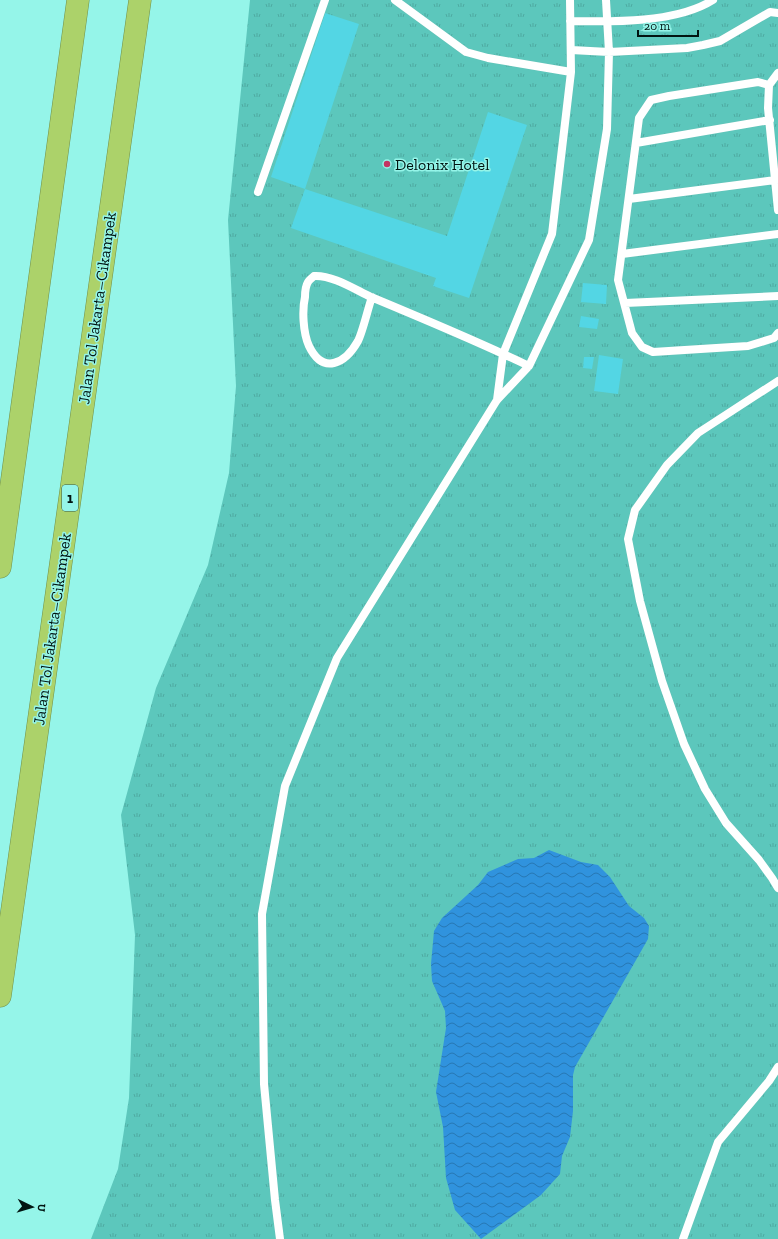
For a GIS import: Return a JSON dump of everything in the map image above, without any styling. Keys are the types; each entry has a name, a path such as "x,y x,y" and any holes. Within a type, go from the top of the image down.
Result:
{"highway":[{"path":"0,567 78,0"},
{"name":"Jalan Tol Jakarta–Cikampek","path":"0,996 140,0"}],"lane":[{"path":"258,192 325,0"},
{"path":"395,0 466,52 488,58 571,72"},
{"path":"497,400 504,354 552,234 571,72 570,0"},
{"path":"280,1239 264,1084 262,914 285,786 337,658 497,400 529,366 589,240 607,129 609,52 606,0"},
{"path":"570,21 607,22 666,17 705,5 713,0"},
{"path":"571,50 609,52 687,48 720,41 770,12 778,13"},
{"path":"778,73 769,85 768,108 778,210"},
{"path":"769,85 758,82 651,100 639,118 618,280 632,333 642,347 653,352 748,346 774,338 778,333"},
{"path":"636,143 770,120"},
{"path":"629,199 775,180"},
{"path":"622,254 778,234"},
{"path":"372,297 358,340 345,358 333,364 322,362 315,355 308,344 302,312 308,282 314,276 322,276 428,320 529,366"},
{"path":"625,303 778,296"},
{"path":"778,381 698,433 667,465 635,510 628,539 640,600 662,681 684,744 705,789 726,823 759,860 778,888"},
{"path":"683,1239 718,1142 769,1081 778,1067"}],"green space":[{"path":"250,0 778,0 778,1239 91,1239 118,1169 129,1098 135,935 121,815 156,688 208,565 229,473 236,386 228,220"}],"water":[{"path":"549,850 581,862 598,865 610,877 629,906 644,918 649,926 648,939 575,1067 573,1075 573,1111 570,1137 562,1156 560,1174 541,1195 481,1239 455,1210 446,1178 443,1127 436,1092 446,1028 445,1011 432,981 431,964 434,931 442,918 478,885 488,872 518,859 534,858"}],"building":[{"path":"325,13 359,24 305,189 271,177"},
{"path":"488,112 527,125 469,298 433,286 436,278 291,228 305,189 447,236"},
{"path":"583,283 607,285 606,304 581,302"},
{"path":"581,316 599,319 597,329 579,327"},
{"path":"599,355 623,359 618,394 594,391"},
{"path":"584,357 594,357 592,369 583,368"}],"place":[{"name":"Delonix Hotel","path":"387,164"}]}
